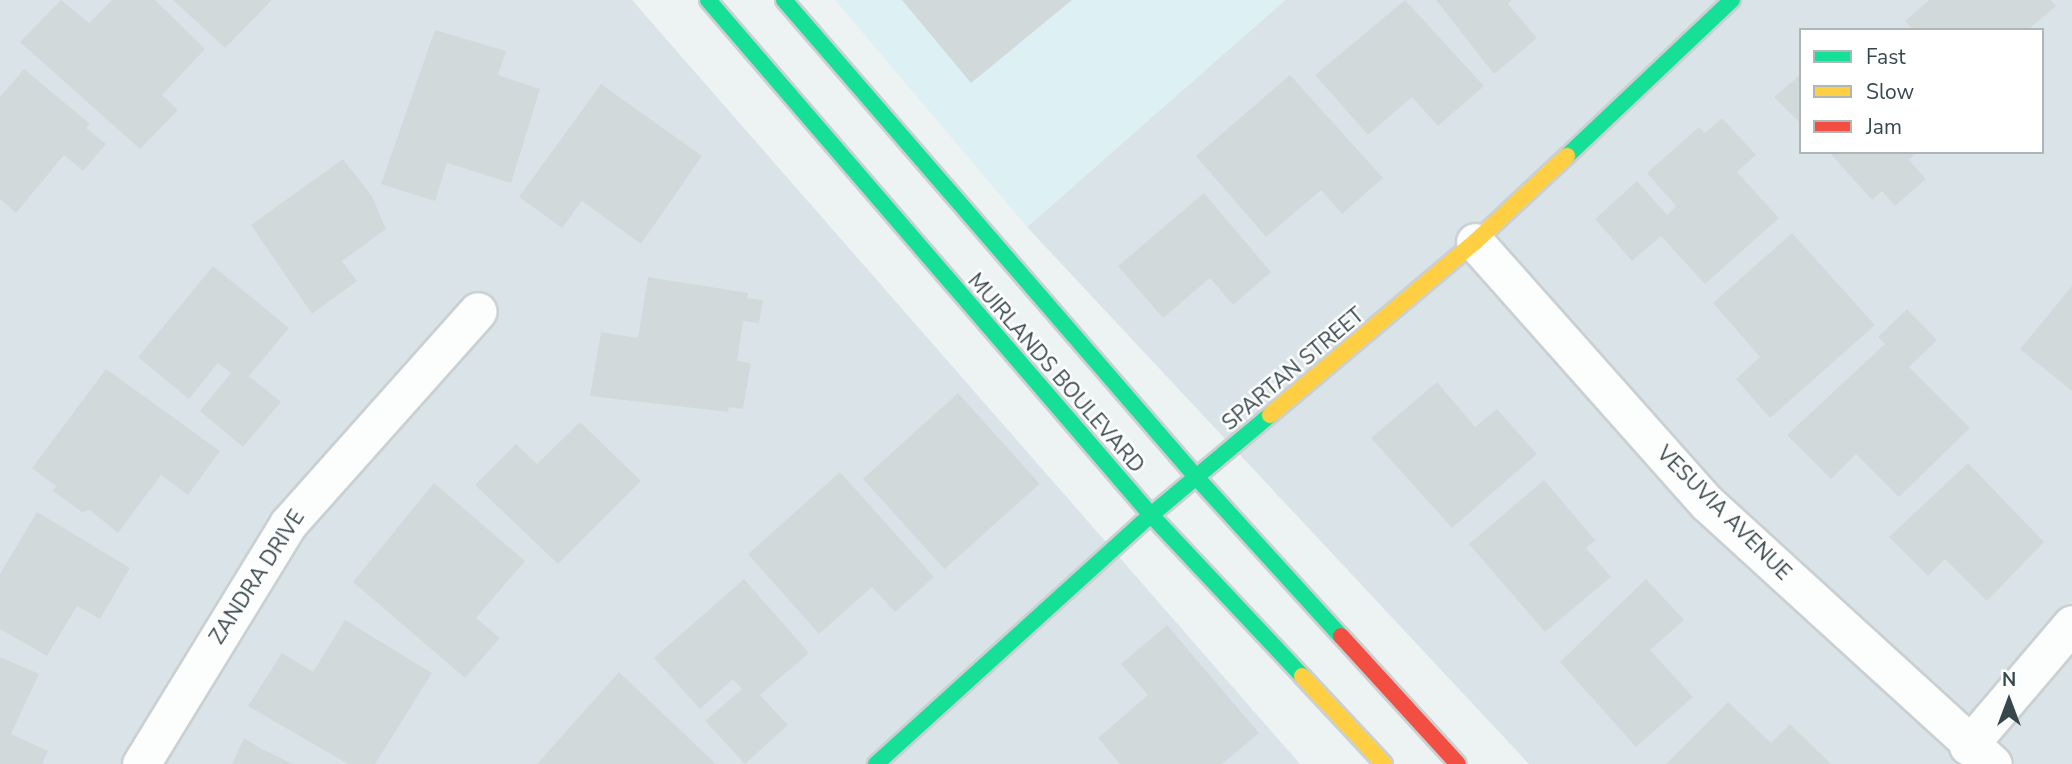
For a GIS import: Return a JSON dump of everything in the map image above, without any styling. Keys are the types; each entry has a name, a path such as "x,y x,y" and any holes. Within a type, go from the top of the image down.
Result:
{"main road":[{"name":"MUIRLANDS BOULEVARD","path":"708,0 1151,515 1384,764"},
{"name":"MUIRLANDS BOULEVARD","path":"784,0 1197,478 1458,764"},
{"name":"SPARTAN STREET","path":"876,764 1151,515 1475,242 1732,0"}],"street":[{"name":"VESUVIA AVENUE","path":"1475,242 1707,503 1981,755"},
{"name":"ZANDRA DRIVE","path":"141,764 288,524 478,311"},
{"path":"1981,755 2072,624"}],"shaded area":[{"path":"0,0 632,0 1300,764 0,764"},
{"path":"835,0 1285,0 1027,227"},
{"path":"1285,0 2072,0 2072,764 1529,764 1027,227"}],"building":[{"path":"61,0 89,23 112,0 155,0 205,49 162,95 178,110 140,149 20,42"},
{"path":"173,0 272,0 225,48"},
{"path":"902,0 1072,0 971,83"},
{"path":"1405,0 1484,86 1438,126 1412,97 1368,135 1315,75"},
{"path":"1436,0 1512,0 1508,4 1537,38 1494,74"},
{"path":"1929,0 2051,0 2056,6 2030,28 1911,28 1905,21"},
{"path":"435,30 506,51 498,75 540,89 511,183 447,163 435,201 381,184"},
{"path":"24,69 90,124 86,128 106,144 83,171 64,155 16,213 0,199 0,97"},
{"path":"1290,75 1383,178 1342,214 1321,190 1266,237 1196,156"},
{"path":"1799,76 1799,122 1774,97"},
{"path":"601,84 702,156 641,244 582,201 562,228 519,197"},
{"path":"1722,118 1756,155 1737,172 1779,218 1705,284 1661,236 1632,261 1595,219 1637,181 1667,215 1676,206 1647,173 1699,127 1705,133"},
{"path":"1831,154 1914,154 1909,160 1926,179 1895,206 1882,191 1872,200"},
{"path":"343,159 372,196 386,229 342,261 357,281 312,314 251,225"},
{"path":"1204,193 1271,272 1233,305 1210,278 1163,318 1118,266"},
{"path":"1792,233 1875,325 1770,418 1736,379 1760,357 1713,303"},
{"path":"213,266 289,328 249,376 281,402 243,447 200,411 231,373 218,363 189,399 138,357"},
{"path":"648,277 748,293 747,298 763,300 759,323 743,321 737,361 751,363 743,409 729,407 728,412 590,396 601,332 638,338"},
{"path":"2072,286 2072,391 2020,349"},
{"path":"1907,309 1937,340 1909,367 1970,428 1899,497 1856,454 1831,479 1787,435 1885,344 1878,337"},
{"path":"106,369 220,451 188,495 161,475 118,533 90,510 82,512 53,491 56,486 32,468"},
{"path":"1437,382 1475,427 1497,409 1537,454 1452,528 1371,438"},
{"path":"958,393 1040,484 945,569 863,479"},
{"path":"580,422 641,481 558,564 475,485 516,444 537,464"},
{"path":"1968,463 2044,542 1987,601 1945,559 1928,576 1889,537"},
{"path":"840,472 934,577 895,612 872,587 819,634 748,554"},
{"path":"1544,480 1595,540 1586,548 1611,577 1545,632 1469,544"},
{"path":"434,483 525,561 476,618 500,638 465,678 353,582"},
{"path":"37,512 130,568 100,619 77,606 47,656 0,629 0,574"},
{"path":"744,579 809,653 760,695 788,725 745,764 705,721 742,689 733,679 700,709 654,658"},
{"path":"1646,579 1684,620 1650,650 1693,697 1636,747 1560,662"},
{"path":"345,620 432,673 375,764 348,764 248,706 282,653 313,672"},
{"path":"1167,625 1259,733 1222,764 1120,764 1098,738 1148,695 1121,664"},
{"path":"0,657 39,674 11,734 48,751 42,764 0,764"},
{"path":"619,672 716,764 537,764"},
{"path":"1728,702 1771,743 1790,724 1831,764 1666,764"},
{"path":"244,738 260,748 293,764 232,764"}],"traffic: fast":[{"path":"708,0 1151,515 1302,676"},
{"path":"784,0 1197,478 1341,636"},
{"path":"1567,156 1732,0"},
{"path":"876,764 1151,515 1270,415"}],"traffic: slow":[{"path":"1270,415 1475,242 1567,156"},
{"path":"1302,676 1384,764"}],"traffic: jam":[{"path":"1341,636 1458,764"}]}
